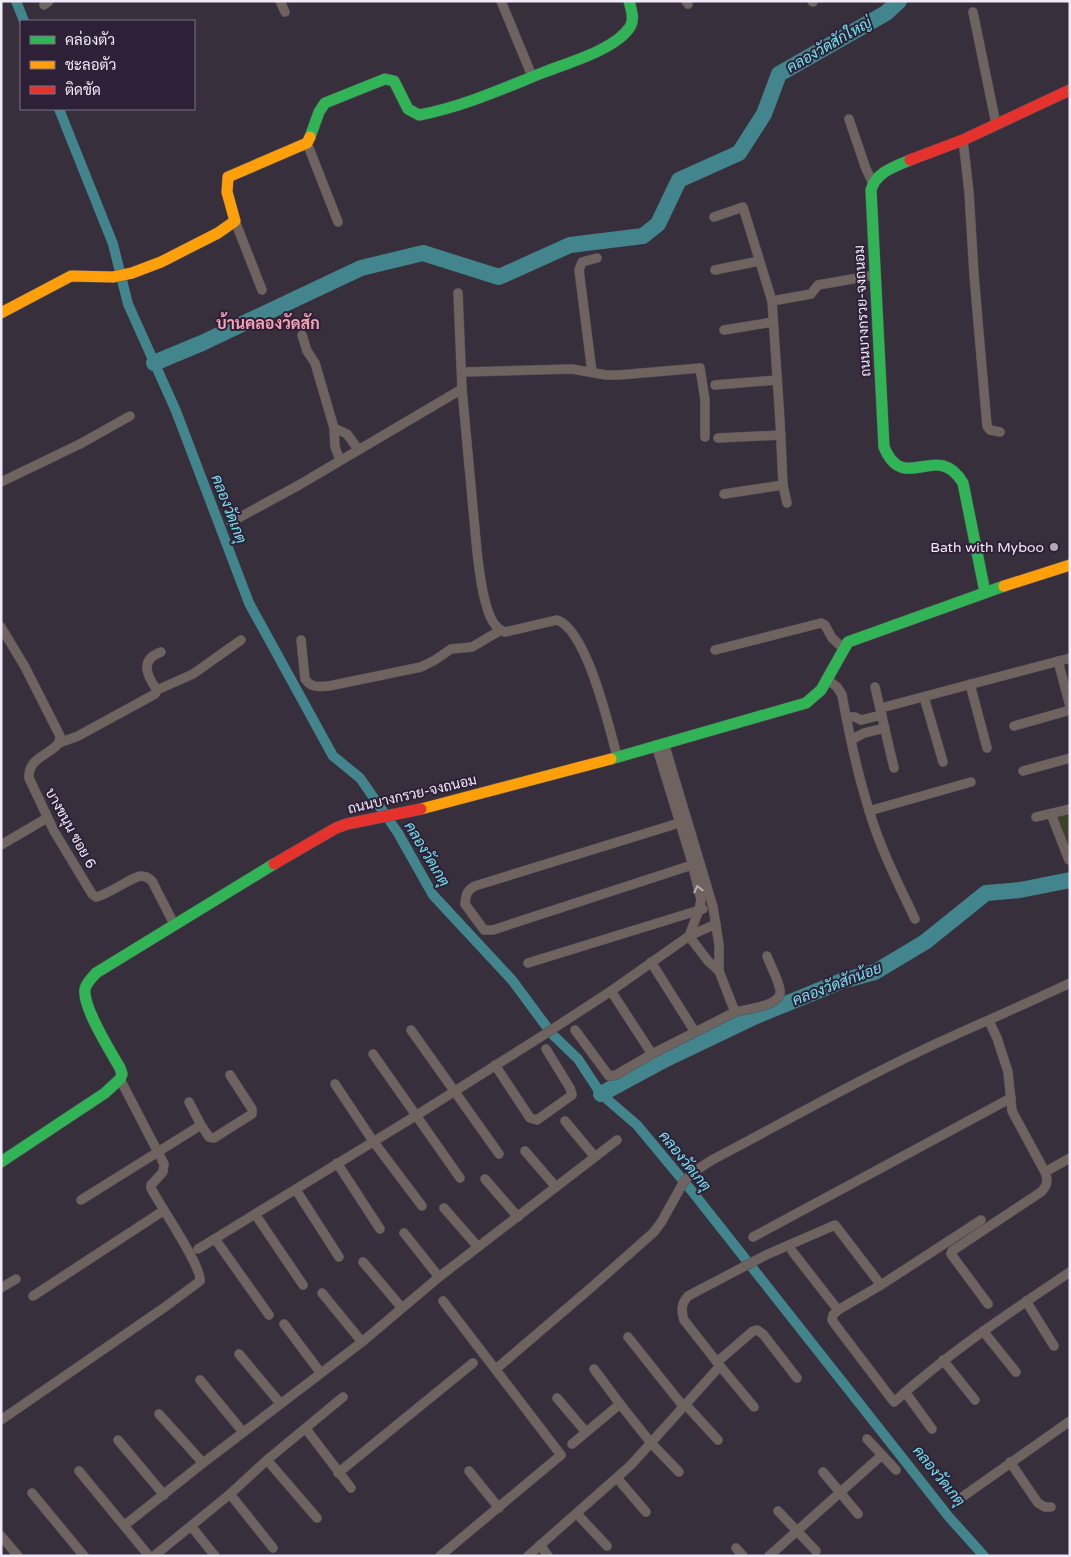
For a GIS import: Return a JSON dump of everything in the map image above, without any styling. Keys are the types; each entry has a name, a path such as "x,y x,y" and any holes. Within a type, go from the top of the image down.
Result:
{"street":[{"path":"280,1 285,12"},
{"path":"501,1 532,76"},
{"path":"262,290 235,221 226,187 228,177 307,143 311,137 319,111 325,102 385,79 394,81 408,109 419,115 472,101 595,52 621,38 631,26 632,16 629,1"},
{"path":"973,12 996,124"},
{"path":"849,119 866,169 873,183 878,176 893,167 964,140 1070,90"},
{"path":"964,140 987,426 990,430 1000,432"},
{"path":"307,143 338,222"},
{"name":"ถนนบางกรวย-จงถนอม","path":"873,183 871,190 875,275 882,421 886,455 901,467 909,469 941,464 946,465 958,474 963,483 985,592"},
{"path":"714,218 743,207 772,301 783,485 787,503"},
{"path":"1,313 72,276 113,277 132,273 161,262 218,233 235,221"},
{"path":"592,372 579,270 582,262 597,258"},
{"path":"715,270 759,261"},
{"path":"772,301 811,294 818,286 875,275"},
{"path":"458,293 463,372 462,390 478,560 488,611 493,623 501,630 510,631 557,620 568,628 587,661 599,691 617,756"},
{"path":"724,330 773,322"},
{"path":"302,335 307,351 315,363 334,428 335,447 340,460"},
{"path":"463,372 572,368 606,375 619,375 700,368 705,400 705,437"},
{"path":"715,385 777,380"},
{"path":"231,522 462,390"},
{"path":"1,482 80,444 130,416"},
{"path":"334,428 346,434 358,449"},
{"path":"718,438 781,435"},
{"path":"724,494 783,485"},
{"path":"715,650 821,623 825,625 832,638 843,648 848,642 856,638 985,592 1070,565"},
{"path":"1,627 50,715 60,736 59,743 70,740 155,694 157,690 193,674 241,640"},
{"path":"301,640 305,679 308,683 317,687 422,667 452,649 472,647 501,630"},
{"name":"ถนนบางกรวย-จงถนอม","path":"120,1079 122,1074 120,1068 88,1008 85,996 86,989 96,973 174,924 336,828 406,813 806,702 819,694 828,680 843,648"},
{"path":"157,690 148,677 147,665 152,656 161,652"},
{"path":"846,717 855,717 861,720 924,697 1070,658"},
{"path":"1058,662 1070,706"},
{"path":"828,680 840,690 869,811 889,864 915,919"},
{"path":"970,684 987,748"},
{"path":"875,687 894,768"},
{"path":"924,697 943,762"},
{"path":"1014,726 1070,710"},
{"path":"861,720 864,733"},
{"path":"852,740 864,733 885,728"},
{"name":"บางขนุน ซอย 6","path":"59,743 30,766 29,778 47,818 92,894 96,897 104,895 139,876 147,877 152,881 174,924"},
{"path":"660,744 680,817 694,860 713,907 719,971 735,1012"},
{"path":"1023,771 1070,758"},
{"path":"869,811 971,782"},
{"path":"1036,817 1070,809"},
{"path":"1051,814 1069,860"},
{"path":"680,817 475,886 468,890 465,904 484,930 493,930 694,860"},
{"path":"1,845 47,818"},
{"path":"690,936 701,900 694,860"},
{"path":"528,963 713,907"},
{"path":"198,1249 542,1036 690,936 716,924"},
{"path":"690,936 708,961 719,971"},
{"path":"575,1030 608,1076 616,1075 652,1054 735,1012 776,1002 780,996 780,990 768,956"},
{"path":"651,962 696,1032"},
{"path":"496,1368 654,1232 662,1221 676,1192 692,1173 712,1160 852,1086 955,1035 1070,983"},
{"path":"611,991 652,1054"},
{"path":"988,1304 951,1254 952,1250 1041,1192 1046,1187 1048,1180 1012,1111 1008,1072 997,1038 989,1021"},
{"path":"411,1030 499,1154"},
{"path":"495,1065 530,1118 537,1120 572,1095 570,1088 546,1048"},
{"path":"373,1054 460,1178"},
{"path":"189,1102 209,1137 214,1138 252,1114 252,1109 230,1075"},
{"path":"1,1162 105,1093 120,1079 165,1167 151,1185 151,1188 190,1254 200,1276 200,1281 197,1284 1,1420"},
{"path":"335,1084 373,1141 422,1206"},
{"path":"753,1237 1011,1098"},
{"path":"565,1120 595,1157"},
{"path":"81,1200 201,1125"},
{"path":"125,1525 203,1462 362,1342 439,1277 617,1140"},
{"path":"525,1151 556,1187"},
{"path":"1045,1172 1070,1158"},
{"path":"337,1163 380,1229"},
{"path":"485,1180 518,1217"},
{"path":"296,1190 339,1256"},
{"path":"444,1208 478,1247"},
{"path":"33,1296 163,1211"},
{"path":"256,1214 304,1285"},
{"path":"981,1220 881,1285 838,1310 833,1315 832,1320 894,1402 944,1360 983,1331 1026,1301 1068,1277"},
{"path":"754,1407 684,1320 681,1312 683,1302 688,1296 766,1255 835,1225 881,1285"},
{"path":"404,1233 439,1277"},
{"path":"215,1238 269,1315"},
{"path":"792,1250 838,1310"},
{"path":"363,1262 402,1308"},
{"path":"1,1288 16,1279"},
{"path":"322,1293 362,1342"},
{"path":"440,1556 561,1455 443,1301"},
{"path":"1026,1301 1054,1346"},
{"path":"284,1324 320,1372"},
{"path":"528,1556 617,1478 651,1443 719,1364 753,1331 758,1330 763,1334 797,1378"},
{"path":"983,1331 1016,1372"},
{"path":"628,1337 684,1405 718,1440"},
{"path":"240,1354 280,1403"},
{"path":"944,1360 975,1400"},
{"path":"338,1472 473,1363"},
{"path":"594,1369 651,1443 679,1472"},
{"path":"200,1380 243,1432"},
{"path":"905,1392 932,1429"},
{"path":"154,1556 343,1397"},
{"path":"557,1398 585,1431"},
{"path":"572,1444 585,1431 620,1404"},
{"path":"160,1414 203,1462"},
{"path":"958,1500 1070,1421"},
{"path":"306,1429 351,1488"},
{"path":"866,1439 896,1470"},
{"path":"118,1440 164,1495"},
{"path":"769,1556 882,1455"},
{"path":"268,1460 317,1518"},
{"path":"1010,1462 1038,1503 1052,1507"},
{"path":"79,1471 150,1556"},
{"path":"469,1472 499,1508"},
{"path":"822,1472 858,1514"},
{"path":"617,1478 646,1512"},
{"path":"32,1492 84,1556"},
{"path":"230,1494 274,1548"},
{"path":"778,1511 816,1552"},
{"path":"577,1514 607,1546"},
{"path":"191,1526 215,1556"},
{"path":"1,1536 18,1556"},
{"path":"540,1546 548,1556"},
{"path":"736,1548 743,1556"}],"green space":[{"path":"1070,804 1070,852 1050,810"}],"waterway":[{"name":"คลองวัดเกตุ","path":"16,1 24,20"},
{"name":"คลองวัดสักใหญ่","path":"154,363 202,343 361,268 423,253 499,277 570,245 643,236 658,224 679,180 739,153 764,114 779,74 886,13 899,1"},
{"name":"คลองวัดเกตุ","path":"59,110 113,244 128,304 176,411 249,603 333,756 360,778 398,833 433,895 512,980 552,1034 578,1059 601,1094 637,1125 691,1190 949,1517 984,1556"},
{"name":"คลองวัดสักน้อย","path":"601,1094 666,1059 756,1016 842,981 875,972 925,942 986,893 1020,890 1070,880"}],"traffic: fast":[{"path":"310,137 319,112 325,103 385,79 394,81 408,109 419,115 466,102 590,55 613,42 630,27 632,11 629,1"},
{"path":"910,160 881,174 871,190 884,447 892,461 901,467 942,466 953,471 963,483 985,592"},
{"path":"611,759 806,703 821,690 848,642 1004,586"},
{"path":"1,1162 105,1093 120,1079 122,1074 120,1068 92,1018 85,997 85,989 96,973 274,864"}],"traffic: slow":[{"path":"1,313 71,276 113,277 132,273 161,262 218,233 235,221 227,192 228,177 307,143 310,137"},
{"path":"1004,586 1070,565"},
{"path":"421,809 611,759"}],"traffic: jam":[{"path":"910,160 963,140 1070,90"},
{"path":"274,864 336,828 347,824 421,809"}],"place":[{"name":"Bath with Myboo","path":"1054,547"}],"district":[{"name":"บ้านคลองวัดสัก","path":"268,323"}]}
